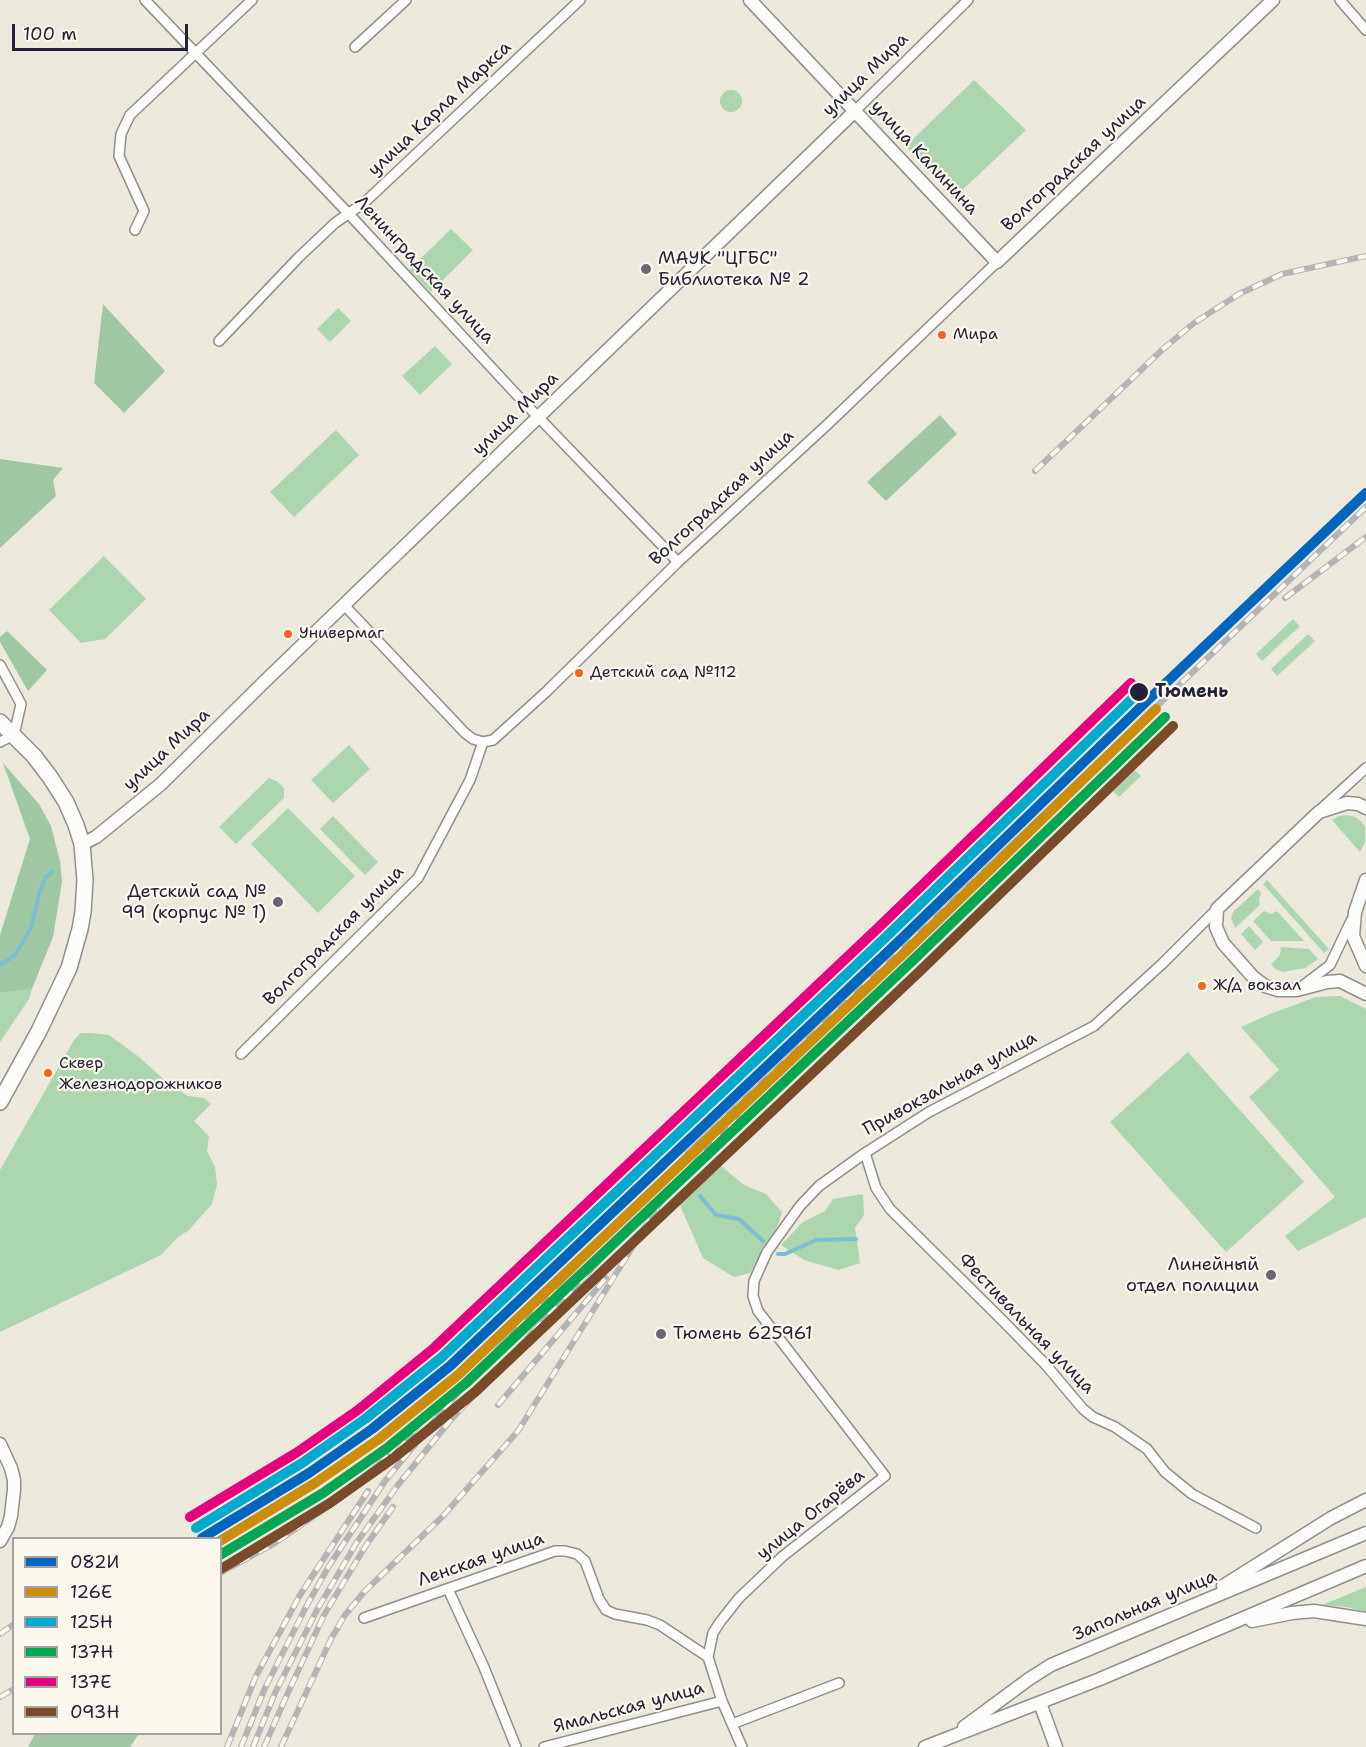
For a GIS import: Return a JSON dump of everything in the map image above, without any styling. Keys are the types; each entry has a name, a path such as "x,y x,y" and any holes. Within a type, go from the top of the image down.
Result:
{"main road":[{"path":"0,722 34,756 72,814 82,844 85,894 80,929 69,968 2,1097"}],"street":[{"name":"Ленинградская улица","path":"145,0 678,562"},
{"path":"135,230 144,211 119,156 121,134 130,115 252,0"},
{"path":"356,47 406,0"},
{"name":"улица Карла Маркса","path":"219,341 299,257 348,213 365,202 580,0"},
{"name":"улица Калинина","path":"750,0 997,262"},
{"name":"улица Мира","path":"82,844 96,837 161,784 968,0"},
{"name":"Волгоградская улица","path":"242,1054 418,878 470,780 483,742 493,740 527,710 678,562 828,424 1273,0"},
{"path":"1340,0 1366,30"},
{"path":"344,605 465,733 483,742"},
{"path":"0,665 21,704 14,735 0,742"},
{"path":"1366,768 1217,909 1216,927 1223,943 1253,977 1265,986 1278,990 1297,990 1340,981 1366,994"},
{"path":"1319,812 1347,803 1358,804 1366,808"},
{"path":"1297,990 1330,964 1346,933 1366,880"},
{"name":"Привокзальная улица","path":"754,1281 767,1252 800,1206 819,1186 865,1152 929,1112 1094,1026 1217,909"},
{"path":"1355,912 1353,936 1366,966"},
{"name":"Фестивальная улица","path":"865,1152 876,1188 890,1209 1045,1364 1092,1417 1115,1427 1147,1449 1165,1472 1192,1494 1256,1527"},
{"name":"улица Огарёва","path":"708,1657 713,1633 739,1598 783,1556 885,1476 758,1311 753,1296 754,1281"},
{"path":"0,1444 14,1480 14,1490 8,1527 0,1541"},
{"path":"1194,1605 1331,1518 1366,1500"},
{"name":"Запольная улица","path":"951,1737 1044,1669 1366,1533"},
{"name":"Ленская улица","path":"364,1618 555,1551 565,1551 577,1554 585,1561 599,1599 606,1610 660,1625 708,1657"},
{"name":"Запольная улица","path":"925,1747 1157,1655 1366,1566"},
{"path":"447,1589 483,1665 516,1747"},
{"path":"1209,1632 1268,1617 1314,1611 1366,1619"},
{"path":"708,1657 722,1701 742,1747"},
{"path":"732,1724 839,1683"},
{"name":"Ямальская улица","path":"544,1747 722,1701"},
{"path":"1040,1703 1056,1747"}],"green space":[{"path":"974,80 1026,130 954,198 906,146"},
{"path":"731,90 739,93 742,101 739,109 731,112 723,109 720,101 723,93"},
{"path":"451,229 473,250 431,292 409,270"},
{"path":"103,304 165,371 124,413 94,383"},
{"path":"338,308 351,321 330,342 317,329"},
{"path":"435,346 452,364 420,395 402,376"},
{"path":"940,415 957,434 886,501 867,482"},
{"path":"336,430 359,455 294,517 270,492"},
{"path":"0,459 63,468 53,480 56,496 0,548"},
{"path":"104,556 146,599 105,639 81,643 49,610"},
{"path":"1293,619 1300,626 1262,661 1256,654"},
{"path":"7,631 47,670 28,691 0,642 0,637"},
{"path":"1308,634 1315,641 1277,676 1271,669"},
{"path":"349,745 370,769 333,803 311,780"},
{"path":"3,763 39,804 51,826 60,861 62,882 53,937 32,989 0,993 0,935 30,839"},
{"path":"1135,770 1141,776 1119,797 1113,791"},
{"path":"269,778 284,788 284,798 236,844 219,827"},
{"path":"288,808 355,876 318,913 251,844"},
{"path":"1347,815 1361,821 1365,827 1365,842 1360,852 1332,820"},
{"path":"333,816 378,862 365,875 320,829"},
{"path":"1267,880 1329,949 1324,953 1263,884"},
{"path":"1258,889 1261,894 1260,905 1235,928 1231,918 1233,912"},
{"path":"1264,911 1271,914 1277,911 1304,941 1271,941 1253,921"},
{"path":"1249,926 1263,942 1255,950 1241,934"},
{"path":"1281,947 1309,949 1318,959 1305,968 1283,972 1275,969 1271,964 1280,955"},
{"path":"32,989 29,999 0,1042 0,993"},
{"path":"1340,996 1366,1009 1366,1217 1298,1251 1285,1236 1335,1197 1249,1097 1279,1070 1241,1027 1316,997"},
{"name":"Сквер Железнодорожников","path":"81,1033 109,1035 139,1057 169,1084 188,1096 204,1098 211,1104 194,1121 209,1136 207,1151 215,1167 217,1185 212,1204 189,1230 178,1237 161,1255 0,1332 0,1170 74,1040"},
{"path":"1188,1052 1304,1182 1226,1252 1110,1122"},
{"path":"721,1166 744,1185 766,1194 782,1212 778,1225 750,1273 734,1277 703,1258 679,1203"},
{"path":"863,1194 864,1215 855,1228 860,1263 839,1270 804,1260 781,1245 803,1222 825,1211 833,1199"},
{"path":"1366,1587 1366,1612 1347,1607 1322,1605"},
{"path":"34,1735 138,1735 130,1747 28,1747"}],"waterway":[{"path":"0,965 15,955 31,928 40,891 46,877 53,871"},
{"path":"700,1196 716,1215 739,1219 763,1241"},
{"path":"778,1254 785,1254 816,1240 856,1239"}],"railway":[{"path":"1035,471 1163,349 1194,323 1239,294 1282,274 1366,256"},
{"path":"688,1153 1366,507"},
{"path":"1285,598 1366,537"},
{"path":"281,1747 331,1639 345,1615 364,1592 443,1516 518,1431 660,1203 738,1117"},
{"path":"253,1747 275,1693 317,1610 357,1542 398,1485 449,1422 653,1203"},
{"path":"241,1747 265,1688 307,1605 329,1566 385,1481 459,1391 616,1223"},
{"path":"498,1405 606,1278"},
{"path":"466,1370 492,1341"},
{"path":"385,1467 428,1413"},
{"path":"222,1572 275,1543 343,1496 388,1456"},
{"path":"227,1747 256,1676 300,1595 368,1491"},
{"path":"264,1747 324,1615 365,1547 393,1507"},
{"path":"0,1634 12,1625"},
{"path":"0,1697 12,1690"}],"transit line":[{"name":"082И","path":"204,1537 309,1473 372,1429 450,1366 895,945 1366,493"},
{"name":"137Е","path":"190,1517 296,1453 358,1410 434,1348 878,928 1131,683"},
{"name":"125Н","path":"196,1528 302,1463 365,1419 442,1357 887,936 1140,691"},
{"name":"126Е","path":"222,1540 315,1483 379,1439 458,1375 903,954 1156,709"},
{"name":"137Н","path":"222,1554 323,1493 387,1448 466,1383 911,962 1165,717"},
{"name":"093Н","path":"222,1568 330,1503 395,1457 475,1392 920,971 1173,726"}],"place":[{"name":"МАУК \"ЦГБС\" Библиотека № 2","path":"646,269"},
{"name":"Мира","path":"942,335"},
{"name":"Универмаг","path":"288,634"},
{"name":"Детский сад №112","path":"579,673"},
{"name":"Тюмень","path":"1139,692"},
{"name":"Детский сад № 99 (корпус № 1)","path":"278,902"},
{"name":"Ж/д вокзал","path":"1202,986"},
{"name":"Сквер Железнодорожников","path":"48,1073"},
{"name":"Линейный отдел полиции","path":"1271,1275"},
{"name":"Тюмень 625961","path":"661,1334"}]}
